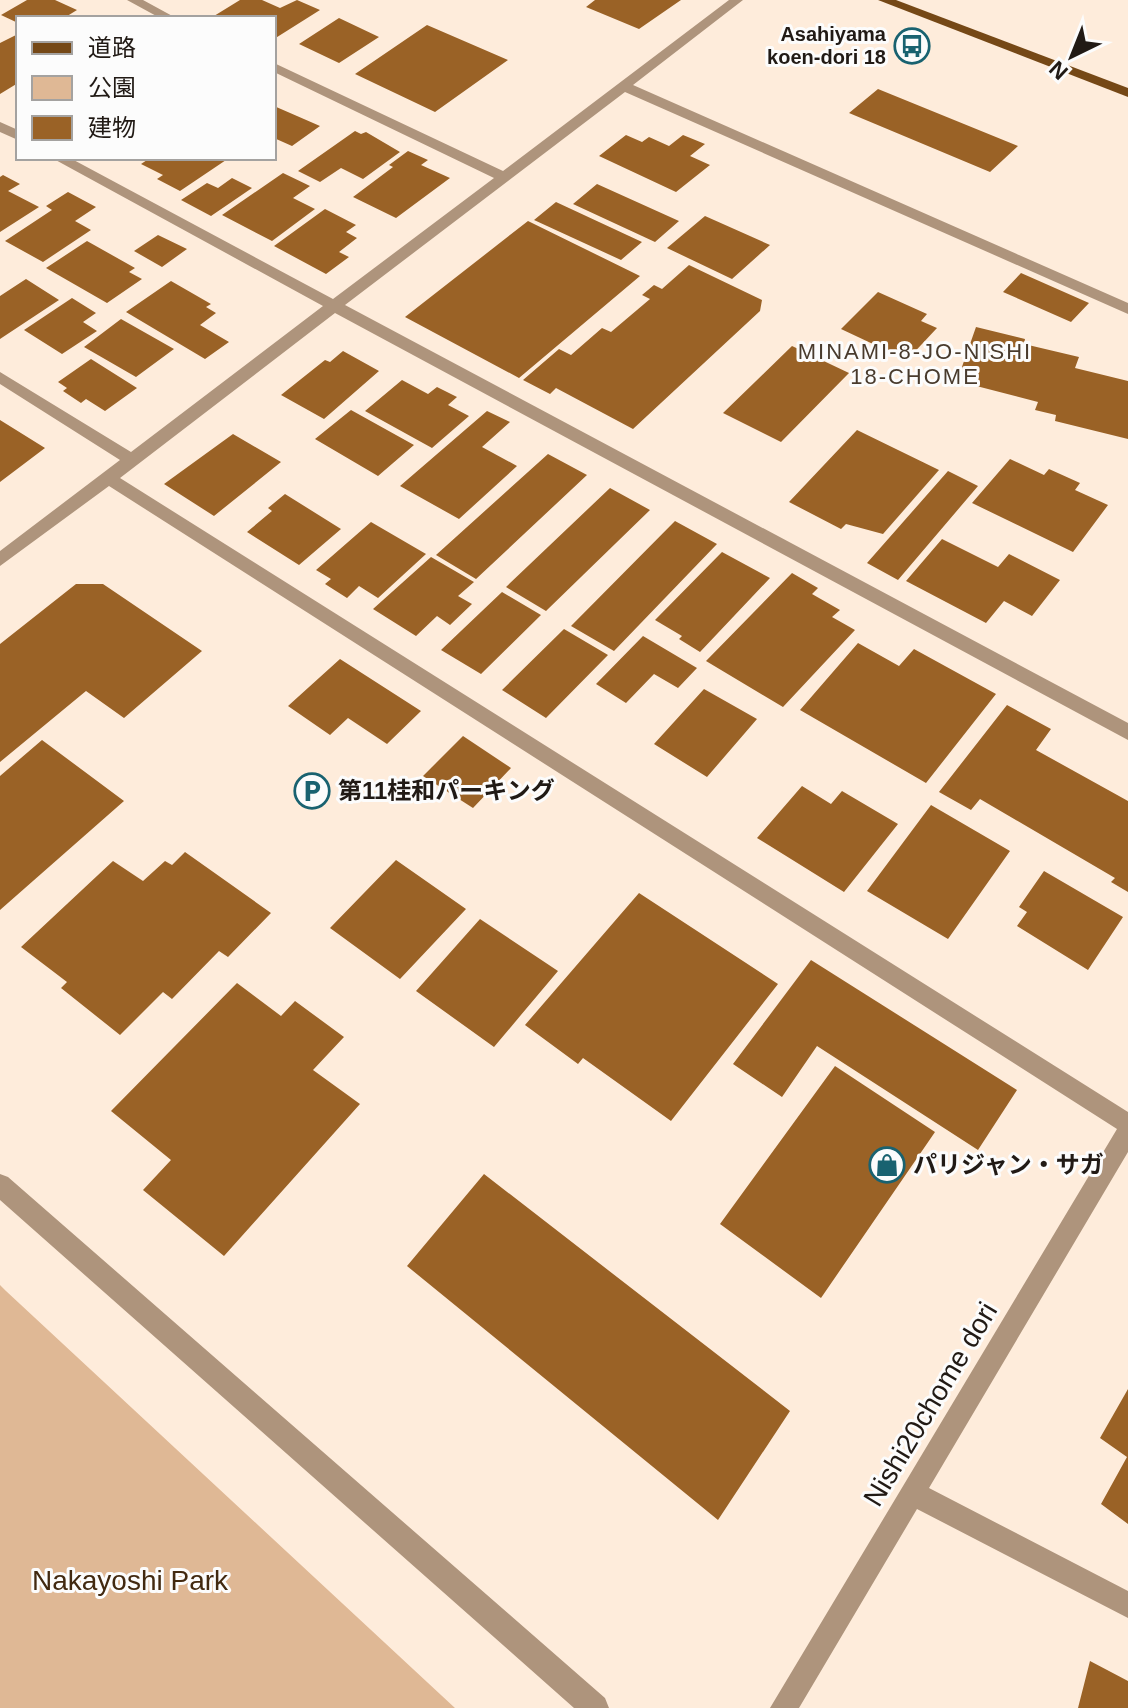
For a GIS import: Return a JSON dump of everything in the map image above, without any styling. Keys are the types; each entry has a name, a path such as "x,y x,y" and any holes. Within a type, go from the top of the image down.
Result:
{"main road":[{"path":"884,0 1128,93"}],"street":[{"path":"133,0 166,16"},
{"path":"0,560 737,0"},
{"path":"276,68 504,177"},
{"path":"624,86 1128,309"},
{"path":"63,160 1128,732"},
{"path":"0,377 132,460"},
{"path":"108,478 1128,1124"},
{"name":"Nishi20chome dori","path":"784,1708 1128,1131"},
{"path":"0,1185 595,1708"},
{"path":"912,1493 1128,1605"}],"green space":[{"name":"Nakayoshi Park","path":"0,1285 6,1291 455,1708 0,1708"}],"building":[{"path":"27,0 55,0 77,10 67,16 16,16 16,22 1,15"},
{"path":"240,0 262,0 280,8 297,0 320,10 276,38 276,16 214,16"},
{"path":"595,0 681,0 639,29 586,7"},
{"path":"339,18 379,37 339,63 299,44"},
{"path":"427,25 508,60 435,112 355,74"},
{"path":"16,35 16,84 0,94 0,43"},
{"path":"878,89 1018,146 990,172 849,113"},
{"path":"276,107 320,126 292,146 276,139"},
{"path":"355,131 361,134 366,132 400,152 363,179 341,168 320,182 298,171"},
{"path":"626,135 642,142 649,137 669,146 683,135 705,144 690,156 710,165 676,192 599,156"},
{"path":"408,151 428,160 421,165 450,178 396,218 353,197 393,167 389,165"},
{"path":"147,160 226,160 180,191 157,179 163,175 141,164"},
{"path":"283,173 310,186 293,198 315,209 272,241 222,215"},
{"path":"3,175 20,184 8,191 39,207 0,232 0,177"},
{"path":"232,178 252,188 211,216 181,200 207,183 218,188"},
{"path":"597,184 679,221 655,242 573,204"},
{"path":"68,192 96,207 75,221 91,230 43,262 5,241 52,210 46,206"},
{"path":"556,202 642,242 621,260 534,220"},
{"path":"325,209 356,225 346,232 357,238 339,252 349,257 326,274 274,246"},
{"path":"705,216 770,245 732,279 667,248"},
{"path":"528,221 640,276 519,378 405,317"},
{"path":"158,235 187,249 162,267 134,251"},
{"path":"87,241 135,268 129,272 142,279 107,303 46,268"},
{"path":"689,265 762,300 760,311 633,429 556,388 550,394 523,380 559,349 571,355 602,328 611,332 650,299 642,295 654,285 662,289"},
{"path":"1021,273 1089,303 1071,322 1003,292"},
{"path":"26,279 59,300 0,339 0,296"},
{"path":"171,281 211,304 206,307 216,313 200,325 229,342 205,359 126,312"},
{"path":"878,292 927,314 921,321 937,328 907,360 841,329"},
{"path":"72,298 96,313 83,322 97,331 62,354 24,330"},
{"path":"121,319 174,349 136,377 84,347"},
{"path":"976,327 1025,339 1024,344 1079,357 1075,368 1128,381 1128,439 1055,421 1056,415 1035,410 1038,402 957,381"},
{"path":"792,346 849,373 781,442 723,413"},
{"path":"343,351 379,371 324,419 281,395 325,360 330,362"},
{"path":"91,359 137,388 105,411 86,399 81,403 63,391 67,388 58,382"},
{"path":"402,380 428,394 437,387 457,397 448,405 469,416 432,448 365,411"},
{"path":"351,410 414,445 378,476 315,439"},
{"path":"487,411 510,422 482,447 517,466 459,519 400,486"},
{"path":"0,420 45,448 0,482"},
{"path":"857,430 939,470 883,534 846,524 841,529 789,502"},
{"path":"233,434 281,462 214,516 164,484"},
{"path":"548,454 587,475 476,579 436,555"},
{"path":"1010,459 1044,475 1049,469 1080,483 1075,490 1108,505 1073,552 972,503"},
{"path":"948,471 978,486 898,580 867,563"},
{"path":"610,488 650,510 546,611 506,587"},
{"path":"285,494 341,529 299,565 247,532 272,511 268,508"},
{"path":"675,521 717,544 614,651 571,626"},
{"path":"371,522 426,554 378,598 359,586 347,598 325,584 331,579 316,570"},
{"path":"942,539 998,567 1009,554 1060,580 1032,616 1004,601 986,623 906,581"},
{"path":"722,552 770,578 700,652 679,639 682,636 655,620"},
{"path":"431,557 474,582 458,596 472,604 450,625 437,616 416,636 373,609"},
{"path":"792,573 818,588 812,594 840,610 832,617 855,630 783,707 706,661"},
{"path":"76,584 103,584 202,651 124,718 86,691 0,762 0,644"},
{"path":"502,592 541,615 481,674 441,650"},
{"path":"564,629 608,655 546,718 502,690"},
{"path":"643,636 697,668 678,688 654,674 626,703 596,684"},
{"path":"858,643 899,666 914,649 996,694 926,783 800,710"},
{"path":"340,659 421,711 387,744 348,718 330,735 288,706"},
{"path":"704,689 757,719 707,777 654,744"},
{"path":"1007,705 1051,729 1036,750 1128,801 1128,892 1111,882 1115,878 980,799 971,810 939,792"},
{"path":"463,736 511,768 473,808 423,776"},
{"path":"42,740 124,801 0,910 0,776"},
{"path":"802,786 831,804 842,791 898,824 844,892 757,838"},
{"path":"931,805 1010,851 948,939 867,891"},
{"path":"185,852 271,913 228,957 219,951 172,999 163,992 120,1035 61,988 67,982 21,947 113,861 143,881 165,861 172,865"},
{"path":"396,860 466,909 400,979 330,928"},
{"path":"1044,871 1123,917 1088,970 1017,926 1027,912 1019,907"},
{"path":"639,893 778,984 671,1121 583,1058 578,1064 525,1025"},
{"path":"480,919 558,971 494,1047 416,991"},
{"path":"811,960 1017,1090 978,1150 817,1046 782,1097 733,1064"},
{"path":"237,983 281,1016 295,1001 344,1037 313,1070 360,1104 224,1256 143,1190 171,1160 111,1111"},
{"path":"835,1066 935,1132 821,1298 720,1224"},
{"path":"484,1174 790,1411 718,1520 407,1266"},
{"path":"1128,1389 1128,1524 1101,1504 1127,1457 1100,1438"},
{"path":"1090,1661 1128,1681 1128,1708 1078,1708"}],"place":[{"name":"Asahiyama koen-dori 18","path":"912,46"},
{"name":"第11桂和パーキング","path":"312,791"},
{"name":"パリジャン・サガ","path":"887,1165"}],"district":[{"name":"MINAMI-8-JO-NISHI 18-CHOME","path":"915,364"}]}
